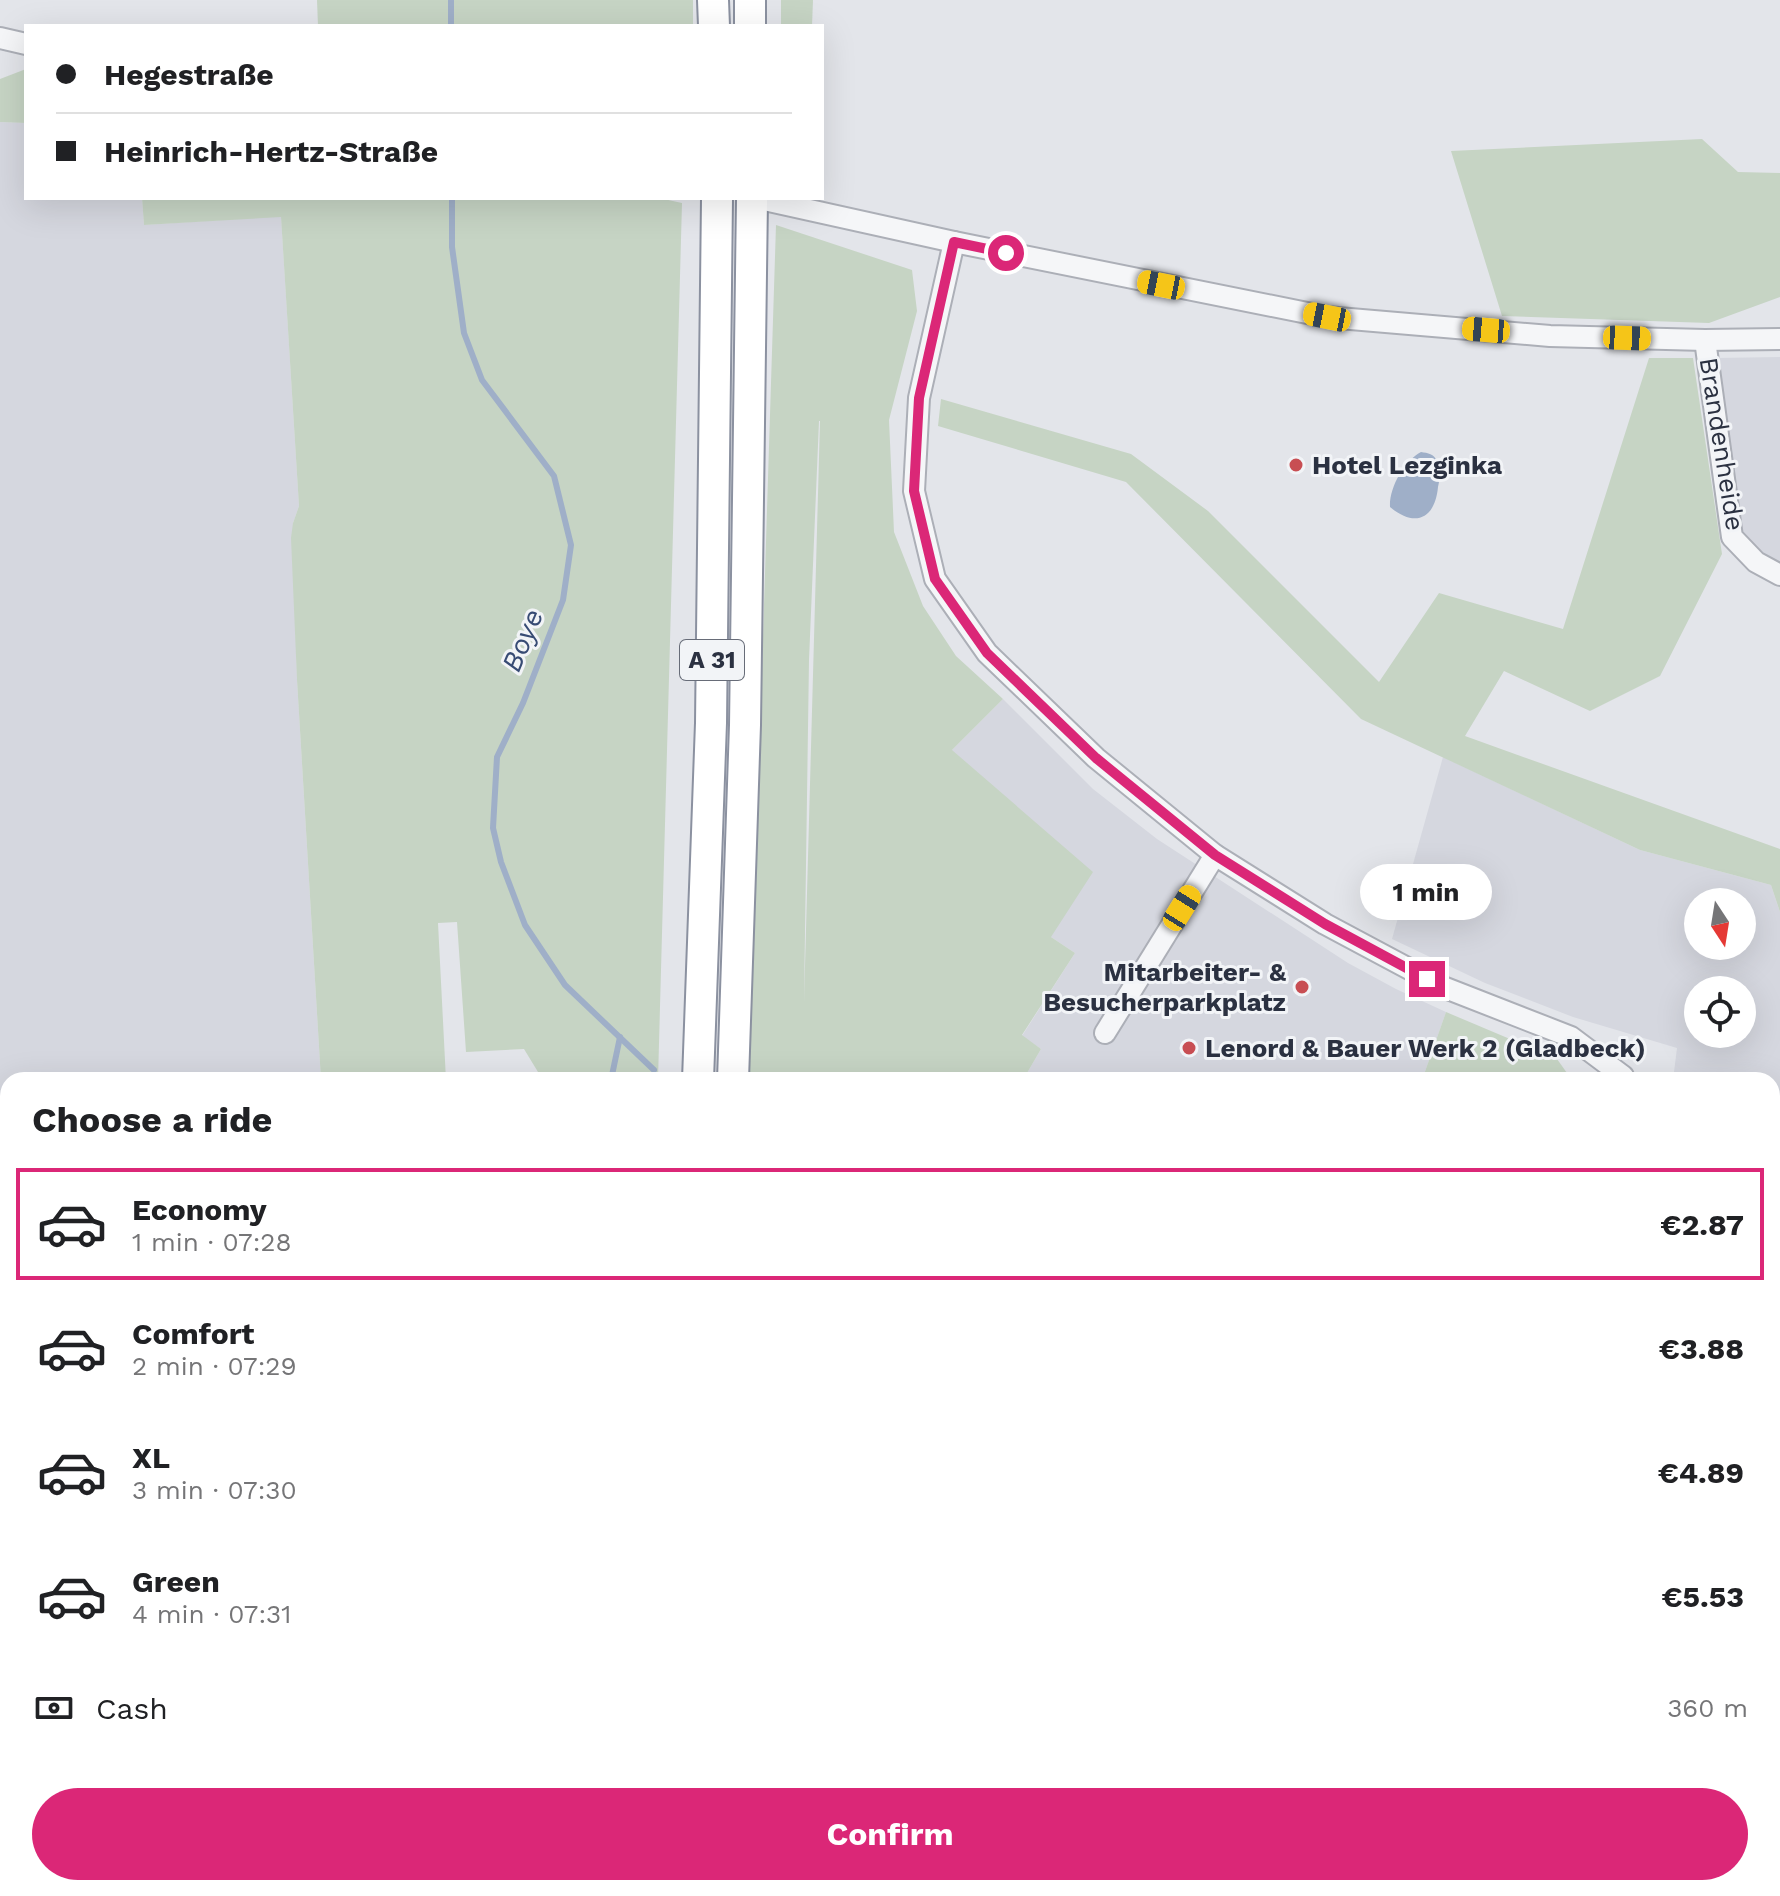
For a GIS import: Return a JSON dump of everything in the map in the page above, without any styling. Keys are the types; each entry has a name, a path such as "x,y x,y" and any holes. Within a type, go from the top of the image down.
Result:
{"highway":[{"path":"713,0 714,24"},
{"path":"750,0 750,24"},
{"name":"A 31","path":"698,1072 711,723 717,200"},
{"name":"A 31","path":"733,1072 745,725 754,200"}],"street":[{"path":"0,38 24,44"},
{"path":"763,200 1327,317 1550,336 1780,339"},
{"path":"954,242 919,398 914,491 935,579 987,653 1096,758 1215,855 1325,924 1443,987 1571,1037 1618,1072"},
{"name":"Brandenheide","path":"1705,340 1732,537 1756,562 1780,575"},
{"path":"1105,1033 1215,855"}],"shaded area":[{"path":"0,122 24,123 24,200 142,200 144,225 281,216 299,506 293,523 297,680 321,1072 0,1072"},
{"path":"1780,357 1780,567 1759,556 1741,536 1716,358"},
{"path":"1003,699 1093,789 1157,839 1348,963 1446,1012 1425,1072 1028,1072 1041,1049 1022,1036 1075,953 1051,937 950,752"},
{"path":"1443,757 1640,850 1771,885 1780,912 1780,1072 1674,1072 1677,1048 1573,1017 1485,983 1392,939"}],"green space":[{"path":"317,0 693,0 693,24 318,24"},
{"path":"781,0 813,0 812,24 781,24"},
{"path":"24,70 24,123 0,122 0,79"},
{"path":"1702,139 1738,172 1780,173 1780,297 1709,323 1502,316 1451,151"},
{"path":"142,200 668,200 682,203 658,1072 538,1072 524,1049 466,1052 457,922 438,923 446,1072 321,1072 297,680 291,538 299,506 281,217 144,225"},
{"path":"776,225 912,270 917,311 889,420 894,532 923,606 956,656 1003,699 952,750 1093,872 1051,937 1075,953 1022,1035 1041,1049 1028,1072 749,1072","holes":["820,421 804,1002 809,660"]},
{"path":"1649,358 1693,358 1722,554 1660,676 1590,711 1504,671 1465,736 1780,849 1780,912 1771,885 1640,850 1361,719 1126,482 938,426 941,399 1131,454 1208,511 1379,682 1439,593 1563,629"},
{"path":"1446,1012 1557,1059 1566,1072 1425,1072"}],"water":[{"path":"1421,452 1432,455 1440,470 1436,498 1428,513 1422,517 1408,517 1390,507 1390,500 1403,468"}],"waterway":[{"name":"Boye","path":"451,0 451,24"},
{"name":"Boye","path":"452,200 452,247 464,333 482,380 554,476 571,545 563,600 523,703 497,757 493,828 501,862 525,925 565,985 654,1070"},
{"path":"613,1072 620,1037"}],"place":[{"name":"Hotel Lezginka","path":"1296,465"},
{"name":"Mitarbeiter- & Besucherparkplatz","path":"1302,987"},
{"name":"Lenord & Bauer Werk 2 (Gladbeck)","path":"1189,1048"}],"route":[{"path":"1006,253 954,242 919,398 914,491 935,579 987,653 1096,758 1215,855 1325,924 1427,979"}]}
